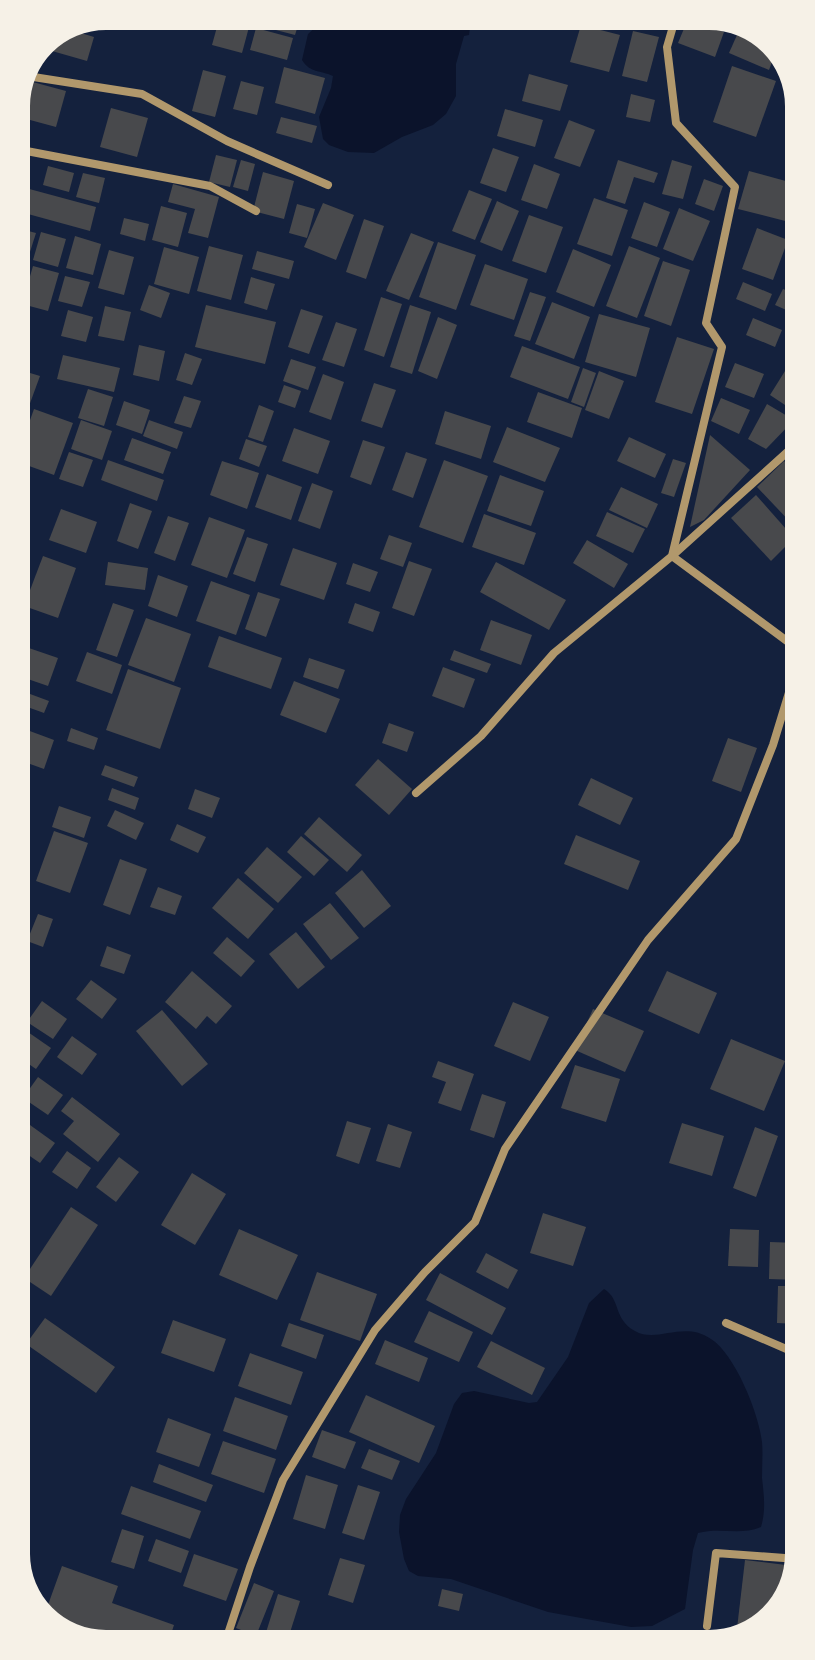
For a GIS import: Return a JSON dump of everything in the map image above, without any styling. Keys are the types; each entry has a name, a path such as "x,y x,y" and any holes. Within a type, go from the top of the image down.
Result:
{"street":[{"path":"672,30 667,47 676,123 735,187 706,323 722,347 672,556"},
{"path":"36,77 142,94 227,141 328,185"},
{"path":"30,152 210,186 256,211"},
{"path":"416,793 481,736 554,653 672,556 785,454"},
{"path":"672,556 785,640"},
{"path":"229,1630 283,1480 375,1330 425,1272 475,1222 505,1149 648,940 736,839 785,706"},
{"path":"726,1323 785,1348"},
{"path":"707,1626 716,1553 785,1558"}],"water":[{"path":"312,30 470,30 469,35 464,36 456,64 456,96 446,114 433,125 402,137 374,153 348,152 329,145 323,139 319,117 333,76 312,69 302,60 308,34"},
{"path":"604,1289 613,1298 623,1321 635,1331 652,1335 680,1332 701,1334 711,1339 729,1357 751,1401 760,1430 764,1503 761,1527 745,1531 698,1533 685,1609 652,1626 631,1627 548,1612 451,1579 418,1576 409,1571 399,1532 400,1515 406,1499 436,1453 454,1404 462,1393 474,1391 537,1402 568,1357 589,1303"}],"building":[{"path":"216,30 248,30 242,53 212,45"},
{"path":"255,30 293,38 287,60 250,50"},
{"path":"276,30 297,30 295,35"},
{"path":"580,30 600,30 620,35 609,72 570,62"},
{"path":"683,30 724,32 715,57 678,43"},
{"path":"633,31 659,37 647,82 622,76"},
{"path":"83,34 94,37 87,61 54,51"},
{"path":"737,35 763,52 771,63 769,70 729,53"},
{"path":"732,66 776,81 756,137 713,122"},
{"path":"284,67 325,78 315,114 275,103"},
{"path":"203,70 226,76 215,117 192,111"},
{"path":"529,74 568,85 560,111 522,101"},
{"path":"241,81 264,87 257,115 233,109"},
{"path":"34,82 66,91 56,127 30,120"},
{"path":"631,94 655,100 650,122 626,117"},
{"path":"111,108 148,118 137,157 100,147"},
{"path":"505,109 543,120 535,147 497,136"},
{"path":"281,117 317,126 312,143 276,133"},
{"path":"569,120 595,130 580,167 554,158"},
{"path":"493,148 519,157 506,192 480,183"},
{"path":"216,155 237,160 230,187 209,182"},
{"path":"241,160 255,164 248,191 233,187"},
{"path":"618,160 658,173 654,183 634,177 625,204 606,198"},
{"path":"672,160 692,166 683,199 662,194"},
{"path":"534,164 560,174 547,209 521,200"},
{"path":"48,166 74,173 69,192 43,185"},
{"path":"749,171 785,181 785,221 738,209"},
{"path":"263,172 294,181 284,219 253,211"},
{"path":"83,173 105,178 99,203 76,197"},
{"path":"704,179 723,186 714,211 695,204"},
{"path":"173,184 219,197 208,238 188,233 195,209 168,202"},
{"path":"30,189 96,207 90,231 30,215"},
{"path":"469,190 492,199 475,240 452,231"},
{"path":"594,198 628,210 612,256 577,244"},
{"path":"497,201 519,211 502,251 480,242"},
{"path":"644,202 670,212 657,247 631,238"},
{"path":"323,203 354,215 336,260 304,247"},
{"path":"297,204 315,209 307,238 289,233"},
{"path":"161,206 187,213 178,247 152,240"},
{"path":"679,208 710,221 693,261 663,249"},
{"path":"529,215 563,227 546,273 512,261"},
{"path":"124,218 149,224 145,241 120,234"},
{"path":"364,219 384,226 366,279 346,272"},
{"path":"757,228 785,239 785,248 773,280 742,269"},
{"path":"30,231 36,233 30,252"},
{"path":"41,232 66,239 58,267 33,260"},
{"path":"411,233 434,242 409,300 386,291"},
{"path":"75,236 101,244 93,275 66,268"},
{"path":"438,242 476,255 456,310 419,297"},
{"path":"209,246 243,255 231,300 197,291"},
{"path":"629,246 660,258 637,318 606,306"},
{"path":"164,247 199,257 189,294 154,284"},
{"path":"573,249 611,265 594,307 556,292"},
{"path":"109,250 134,257 124,295 98,288"},
{"path":"257,251 294,261 289,279 252,269"},
{"path":"663,261 690,270 671,326 644,316"},
{"path":"485,264 528,279 514,320 470,305"},
{"path":"33,266 59,273 48,311 30,306"},
{"path":"65,276 90,282 82,307 58,301"},
{"path":"251,277 275,284 267,310 244,303"},
{"path":"743,282 772,294 765,311 736,299"},
{"path":"149,285 170,293 161,318 140,310"},
{"path":"783,289 785,290 785,309 775,305"},
{"path":"530,292 546,297 530,341 514,336"},
{"path":"381,297 402,304 384,357 364,350"},
{"path":"552,302 590,317 574,359 535,344"},
{"path":"206,305 276,322 265,364 195,347"},
{"path":"410,305 431,312 412,374 390,367"},
{"path":"105,306 131,312 124,341 98,336"},
{"path":"301,309 323,316 309,354 288,347"},
{"path":"68,310 93,317 86,342 61,336"},
{"path":"599,314 650,328 636,377 585,362"},
{"path":"438,317 457,325 437,379 418,371"},
{"path":"753,318 782,330 775,347 746,335"},
{"path":"336,322 357,329 344,367 322,360"},
{"path":"677,337 714,349 692,414 655,402"},
{"path":"139,345 165,351 159,381 133,375"},
{"path":"522,346 580,367 568,399 510,377"},
{"path":"185,353 202,359 192,385 176,380"},
{"path":"63,355 120,368 114,392 57,379"},
{"path":"291,359 316,367 308,390 283,381"},
{"path":"735,363 764,374 754,398 725,387"},
{"path":"583,368 596,373 584,407 571,402"},
{"path":"599,371 624,381 609,419 585,410"},
{"path":"785,371 785,405 770,395"},
{"path":"30,373 40,376 30,403"},
{"path":"323,374 344,382 331,420 309,412"},
{"path":"374,383 396,390 382,428 361,421"},
{"path":"284,385 301,391 295,408 278,402"},
{"path":"88,389 113,397 104,426 78,418"},
{"path":"538,392 582,408 572,438 527,422"},
{"path":"184,396 201,401 191,428 174,423"},
{"path":"721,398 750,410 739,434 711,421"},
{"path":"124,401 150,410 142,434 116,425"},
{"path":"767,404 785,415 785,429 766,449 748,439"},
{"path":"259,405 274,411 263,442 248,437"},
{"path":"34,409 73,423 54,475 30,466 30,420"},
{"path":"445,411 491,426 481,459 435,444"},
{"path":"81,420 112,431 102,460 71,449"},
{"path":"149,420 183,432 177,449 143,436"},
{"path":"507,427 560,448 545,482 493,462"},
{"path":"294,428 330,441 318,474 282,461"},
{"path":"710,435 750,470 704,520 690,527"},
{"path":"629,437 666,454 655,478 617,461"},
{"path":"132,438 171,452 163,474 124,460"},
{"path":"246,439 267,446 259,467 239,459"},
{"path":"363,440 385,447 371,485 350,477"},
{"path":"69,452 93,460 83,487 59,479"},
{"path":"406,452 427,459 413,498 392,490"},
{"path":"673,459 686,463 674,497 661,493"},
{"path":"108,460 164,480 157,501 101,480"},
{"path":"444,460 488,476 463,543 419,527"},
{"path":"222,461 259,473 247,509 210,495"},
{"path":"785,462 785,517 757,487"},
{"path":"267,474 302,487 291,520 255,507"},
{"path":"500,475 544,491 531,526 487,511"},
{"path":"312,483 333,491 320,529 298,521"},
{"path":"621,487 658,504 647,528 609,510"},
{"path":"756,495 785,528 785,547 771,561 731,518"},
{"path":"130,503 152,511 138,549 117,541"},
{"path":"61,509 97,522 86,553 49,540"},
{"path":"607,512 645,529 633,553 596,536"},
{"path":"484,514 536,533 524,565 472,547"},
{"path":"168,516 189,523 175,561 154,553"},
{"path":"209,517 245,530 227,578 191,565"},
{"path":"389,535 412,543 403,567 380,559"},
{"path":"247,537 268,544 255,582 233,574"},
{"path":"587,540 628,564 614,588 573,563"},
{"path":"293,548 337,563 324,600 280,585"},
{"path":"43,556 76,568 58,618 30,608 30,590"},
{"path":"409,561 432,569 414,616 392,608"},
{"path":"108,562 148,568 145,590 105,585"},
{"path":"496,562 566,600 549,630 480,592"},
{"path":"353,563 378,572 370,592 346,584"},
{"path":"158,575 188,586 177,617 148,606"},
{"path":"211,581 250,595 236,635 196,621"},
{"path":"258,592 280,599 266,637 245,629"},
{"path":"113,603 134,610 117,657 96,650"},
{"path":"355,603 380,612 373,632 348,623"},
{"path":"146,618 191,634 174,682 128,665"},
{"path":"491,620 532,635 521,665 480,650"},
{"path":"219,636 282,658 271,689 208,667"},
{"path":"30,648 58,658 48,686 30,680"},
{"path":"454,650 491,664 487,673 450,660"},
{"path":"87,652 122,665 112,694 76,681"},
{"path":"309,658 345,670 338,689 303,677"},
{"path":"443,667 475,679 464,708 432,696"},
{"path":"128,669 181,688 160,749 106,730"},
{"path":"294,681 340,699 326,733 280,715"},
{"path":"30,694 49,701 44,713 30,708"},
{"path":"389,723 414,732 407,752 382,743"},
{"path":"71,728 98,738 94,750 67,741"},
{"path":"30,731 54,740 44,769 30,764"},
{"path":"728,738 757,748 741,792 712,781"},
{"path":"378,759 412,789 389,815 355,785"},
{"path":"105,765 138,777 134,787 101,775"},
{"path":"591,778 633,798 620,825 578,805"},
{"path":"112,788 139,798 135,810 108,800"},
{"path":"195,789 220,798 212,818 188,809"},
{"path":"59,806 91,817 84,838 52,827"},
{"path":"115,810 144,823 136,840 107,826"},
{"path":"319,817 362,855 347,872 304,834"},
{"path":"177,824 206,837 198,853 170,840"},
{"path":"54,831 88,843 70,893 36,881"},
{"path":"576,835 640,861 628,890 564,864"},
{"path":"301,836 329,860 314,876 287,852"},
{"path":"267,847 302,877 278,903 244,873"},
{"path":"120,859 147,869 130,915 103,905"},
{"path":"362,870 391,906 364,928 335,893"},
{"path":"238,878 274,909 248,939 212,908"},
{"path":"158,887 182,896 175,915 150,907"},
{"path":"330,903 359,938 331,960 303,924"},
{"path":"38,914 53,919 43,947 30,942"},
{"path":"296,932 325,967 298,989 269,954"},
{"path":"227,937 255,961 241,977 213,953"},
{"path":"107,946 131,955 124,974 100,966"},
{"path":"192,971 232,1006 216,1024 207,1016 196,1029 165,1002"},
{"path":"667,971 717,993 699,1034 648,1011"},
{"path":"91,980 117,999 102,1019 76,999"},
{"path":"42,1001 67,1019 53,1039 30,1024 30,1018"},
{"path":"513,1002 549,1017 530,1061 494,1046"},
{"path":"593,1009 644,1031 625,1072 575,1050"},
{"path":"162,1010 208,1064 182,1086 136,1031"},
{"path":"30,1033 51,1048 36,1069 30,1065"},
{"path":"72,1036 97,1054 82,1075 57,1057"},
{"path":"731,1039 785,1061 764,1111 710,1089"},
{"path":"438,1061 474,1074 461,1111 438,1103 446,1082 432,1077"},
{"path":"575,1065 620,1079 606,1122 561,1108"},
{"path":"38,1077 63,1095 48,1115 30,1103 30,1088"},
{"path":"482,1094 506,1102 494,1138 470,1130"},
{"path":"72,1097 120,1134 98,1162 63,1134 74,1121 61,1111"},
{"path":"347,1121 371,1128 359,1164 336,1156"},
{"path":"682,1123 724,1136 712,1176 669,1163"},
{"path":"388,1124 412,1132 400,1168 376,1161"},
{"path":"30,1125 55,1143 40,1163 30,1156"},
{"path":"755,1127 778,1136 756,1197 733,1188"},
{"path":"67,1151 91,1168 77,1189 52,1172"},
{"path":"119,1157 139,1172 116,1202 96,1187"},
{"path":"192,1173 226,1194 195,1245 161,1225"},
{"path":"71,1207 98,1225 51,1296 30,1282 30,1269"},
{"path":"543,1213 586,1227 573,1266 530,1253"},
{"path":"239,1229 298,1255 277,1300 219,1275"},
{"path":"730,1229 759,1230 758,1267 728,1266"},
{"path":"770,1242 785,1243 785,1280 769,1279"},
{"path":"486,1253 518,1270 508,1289 476,1272"},
{"path":"317,1272 377,1294 360,1341 300,1320"},
{"path":"440,1273 506,1308 492,1335 426,1300"},
{"path":"778,1286 785,1286 785,1323 777,1323"},
{"path":"429,1311 473,1332 459,1362 414,1342"},
{"path":"45,1318 115,1367 96,1393 30,1347 30,1339"},
{"path":"173,1320 226,1339 214,1372 161,1353"},
{"path":"289,1323 324,1335 316,1359 281,1346"},
{"path":"385,1340 428,1358 419,1382 375,1364"},
{"path":"491,1341 545,1368 532,1395 477,1367"},
{"path":"250,1353 303,1372 291,1405 238,1386"},
{"path":"366,1395 435,1426 419,1463 349,1432"},
{"path":"235,1397 288,1416 276,1450 223,1431"},
{"path":"168,1418 211,1434 199,1467 156,1452"},
{"path":"322,1430 356,1442 345,1469 312,1457"},
{"path":"223,1441 276,1459 264,1493 211,1474"},
{"path":"369,1449 400,1461 392,1480 361,1468"},
{"path":"159,1464 213,1485 206,1502 153,1482"},
{"path":"306,1475 338,1485 325,1529 293,1519"},
{"path":"358,1485 380,1492 364,1540 342,1533"},
{"path":"131,1486 201,1511 190,1539 121,1514"},
{"path":"122,1529 144,1536 134,1569 111,1562"},
{"path":"156,1539 189,1551 181,1573 148,1561"},
{"path":"194,1554 238,1569 226,1601 183,1586"},
{"path":"340,1558 365,1565 353,1603 328,1595"},
{"path":"745,1560 784,1565 777,1588 766,1604 737,1624"},
{"path":"62,1566 118,1586 112,1603 174,1625 172,1630 91,1629 68,1620 49,1603"},
{"path":"254,1583 274,1591 258,1630 236,1628"},
{"path":"442,1589 463,1594 459,1611 438,1606"},
{"path":"278,1594 300,1601 291,1630 267,1630"}]}
